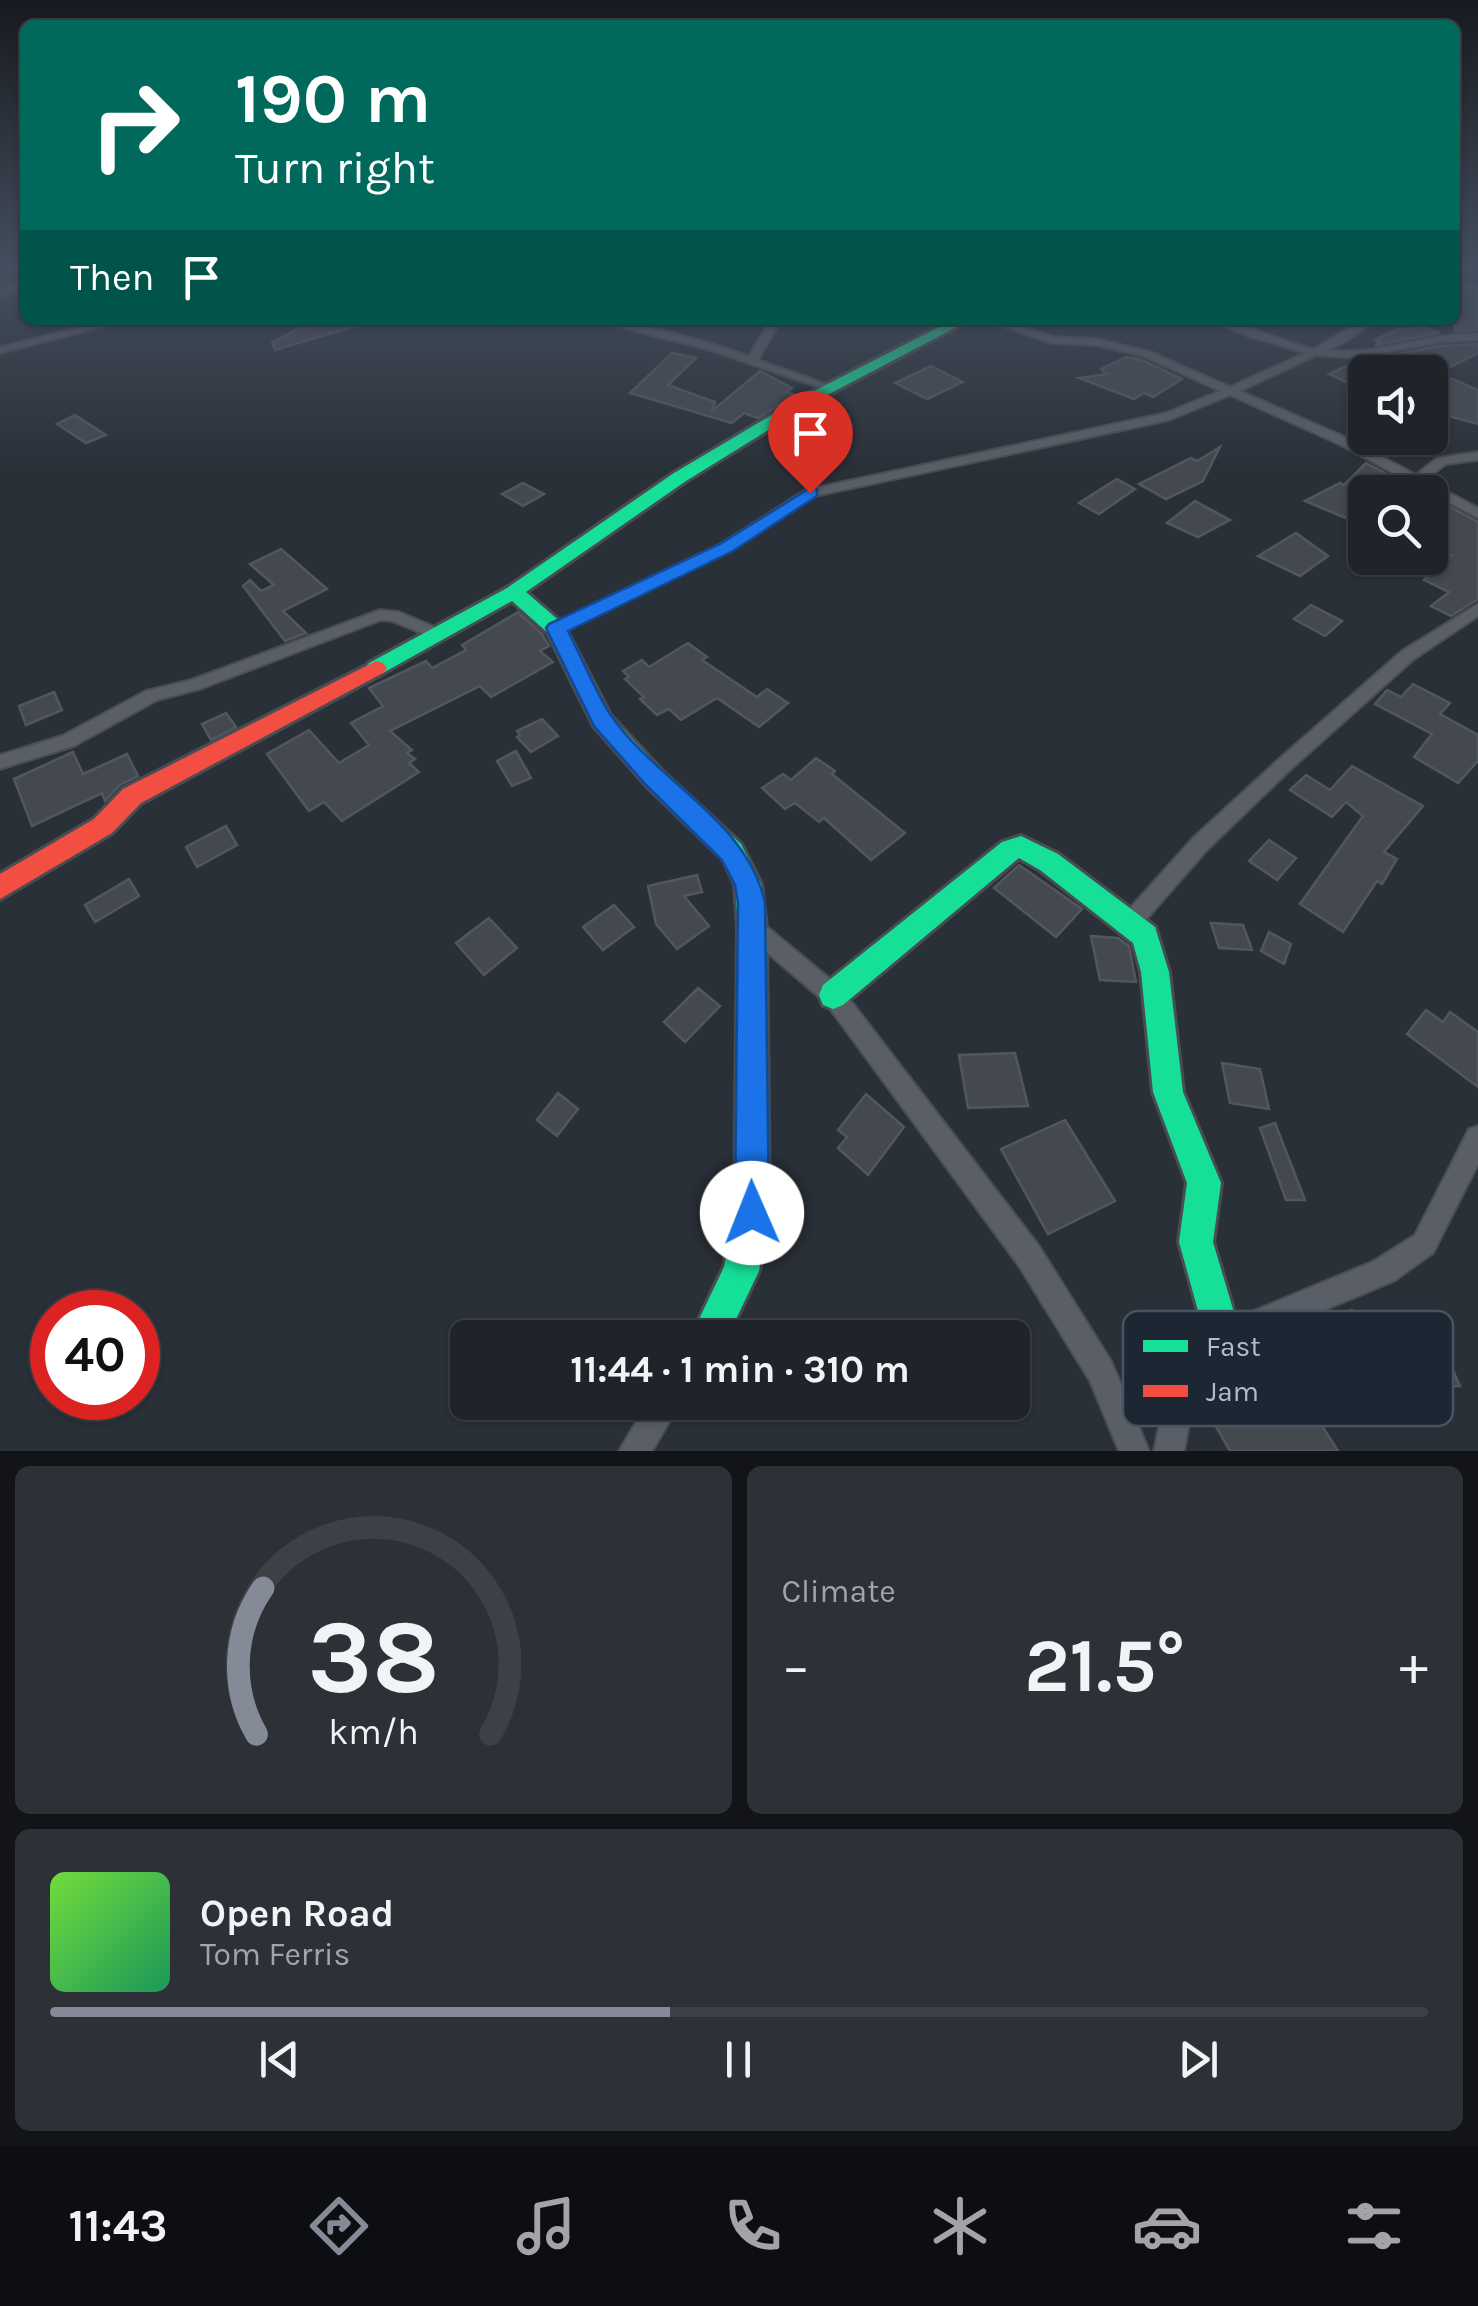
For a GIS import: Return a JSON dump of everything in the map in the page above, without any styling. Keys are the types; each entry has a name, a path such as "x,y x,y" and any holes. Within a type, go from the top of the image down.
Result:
{"street":[{"path":"0,350 63,335"},
{"path":"679,335 831,388"},
{"path":"752,360 767,335"},
{"path":"0,888 103,826 132,796 514,592 680,477 831,388 940,335"},
{"path":"1036,335 1052,340 1096,342 1146,354 1410,475"},
{"path":"1256,335 1310,354 1376,352 1443,337 1478,336"},
{"path":"556,628 726,548 810,493 1010,447 1128,426 1232,392 1349,335"},
{"path":"1424,475 1442,461 1478,456"},
{"path":"1448,496 1478,514"},
{"path":"514,592 556,628 602,720 655,779 732,852 748,884 752,927 752,1213 740,1270 716,1320"},
{"path":"1130,923 1200,844 1285,764 1408,655 1478,610"},
{"path":"0,762 68,741 152,695 194,685 380,615 394,616 438,635"},
{"path":"833,994 1012,850 1021,847 1049,862 1130,923 1150,945 1168,1092 1206,1192 1194,1227 1216,1311"},
{"path":"752,927 833,994 1030,1256 1101,1371 1123,1424"},
{"path":"1285,1311 1384,1271 1424,1244 1478,1138"},
{"path":"634,1451 654,1420"},
{"path":"1124,1426 1134,1451"},
{"path":"1168,1451 1173,1426"}],"building":[{"path":"287,335 327,335 275,350 272,343"},
{"path":"1386,335 1431,335 1375,345 1380,342 1375,340"},
{"path":"1478,344 1478,353 1448,368 1448,355 1392,355"},
{"path":"672,353 696,358 668,385 715,402 712,411 760,371 792,388 786,392 795,395 758,418 744,413 732,423 630,393"},
{"path":"1126,357 1142,360 1182,379 1153,397 1144,393 1134,399 1079,378 1107,374 1101,369"},
{"path":"1348,365 1348,383 1329,374"},
{"path":"931,366 963,382 927,399 895,383"},
{"path":"1448,377 1478,390 1478,424 1448,416"},
{"path":"75,415 106,435 86,443 57,424"},
{"path":"1220,447 1203,481 1166,499 1139,484 1191,458 1197,461"},
{"path":"1366,463 1389,475 1354,475"},
{"path":"1117,479 1135,489 1099,514 1079,503"},
{"path":"1348,481 1348,519 1305,501 1340,483"},
{"path":"523,483 544,494 523,506 502,494"},
{"path":"1195,501 1230,520 1198,537 1167,523"},
{"path":"1448,506 1478,522 1478,599 1451,616 1431,606 1449,592 1424,580 1429,575 1448,575"},
{"path":"1296,533 1328,556 1300,576 1258,556"},
{"path":"281,549 327,589 283,611 306,633 285,641 243,586 250,580 261,591 274,585 250,564"},
{"path":"1311,605 1342,621 1325,636 1294,619"},
{"path":"518,612 542,634 549,646 540,651 553,662 491,697 480,686 390,731 412,750 407,753 415,759 409,763 419,772 342,821 324,802 309,811 267,754 309,730 339,763 369,745 351,723 383,706 369,688 426,661 432,668 466,650 462,645"},
{"path":"688,643 707,657 702,660 757,697 767,689 788,703 759,727 717,698 681,720 669,709 657,715 640,699 644,697 625,679 629,677 623,671 642,660 649,667"},
{"path":"1413,684 1450,703 1440,714 1478,735 1478,761 1458,783 1414,757 1432,734 1375,704 1387,690 1401,697"},
{"path":"54,692 62,710 26,725 19,706"},
{"path":"226,713 236,727 211,740 202,724"},
{"path":"542,719 558,736 531,752 517,737 517,731"},
{"path":"516,751 531,778 512,786 497,761"},
{"path":"73,752 83,774 127,754 138,776 120,785 105,801 102,793 32,826 14,779"},
{"path":"816,758 905,833 871,860 824,818 819,822 795,803 785,809 762,788 783,774 791,780"},
{"path":"1352,766 1423,806 1384,852 1397,859 1343,932 1300,904 1363,816 1346,802 1332,817 1290,790 1306,775 1330,790"},
{"path":"226,826 237,845 197,867 186,847"},
{"path":"1269,840 1296,858 1277,880 1249,861"},
{"path":"1019,865 1082,909 1056,937 994,888"},
{"path":"697,875 702,892 684,896 709,926 677,949 656,924 648,886"},
{"path":"129,879 139,896 95,922 85,905"},
{"path":"614,905 634,927 603,950 583,927"},
{"path":"489,918 517,948 484,975 456,943"},
{"path":"1211,923 1243,925 1252,950 1219,948"},
{"path":"1269,932 1291,944 1284,964 1261,951"},
{"path":"1091,936 1118,938 1129,946 1136,982 1100,980"},
{"path":"698,988 720,1006 685,1042 664,1022"},
{"path":"1426,1010 1443,1022 1450,1012 1478,1032 1478,1087 1407,1034"},
{"path":"1015,1053 1028,1106 968,1108 959,1055"},
{"path":"1222,1063 1260,1069 1269,1109 1230,1103"},
{"path":"558,1093 578,1109 557,1136 537,1120"},
{"path":"866,1094 904,1127 868,1175 838,1148 847,1137 838,1130"},
{"path":"1065,1120 1115,1201 1048,1234 1001,1149"},
{"path":"1275,1123 1305,1200 1286,1200 1260,1128"},
{"path":"1216,1426 1322,1426 1338,1451 1230,1451"}],"traffic: fast":[{"path":"376,668 514,592 680,477 807,400 934,335"},
{"path":"514,592 556,629 602,720 655,779 732,852 748,884 752,927 752,1213 741,1271 717,1320"},
{"path":"833,995 1011,850 1021,847 1049,862 1145,936 1155,972 1168,1092 1204,1183 1196,1242 1216,1311"}],"traffic: jam":[{"path":"0,888 103,826 132,796 376,668"}],"route":[{"path":"752,1213 752,903 748,884 732,852 655,779 602,720 573,655 556,628 726,548 810,493"}]}
